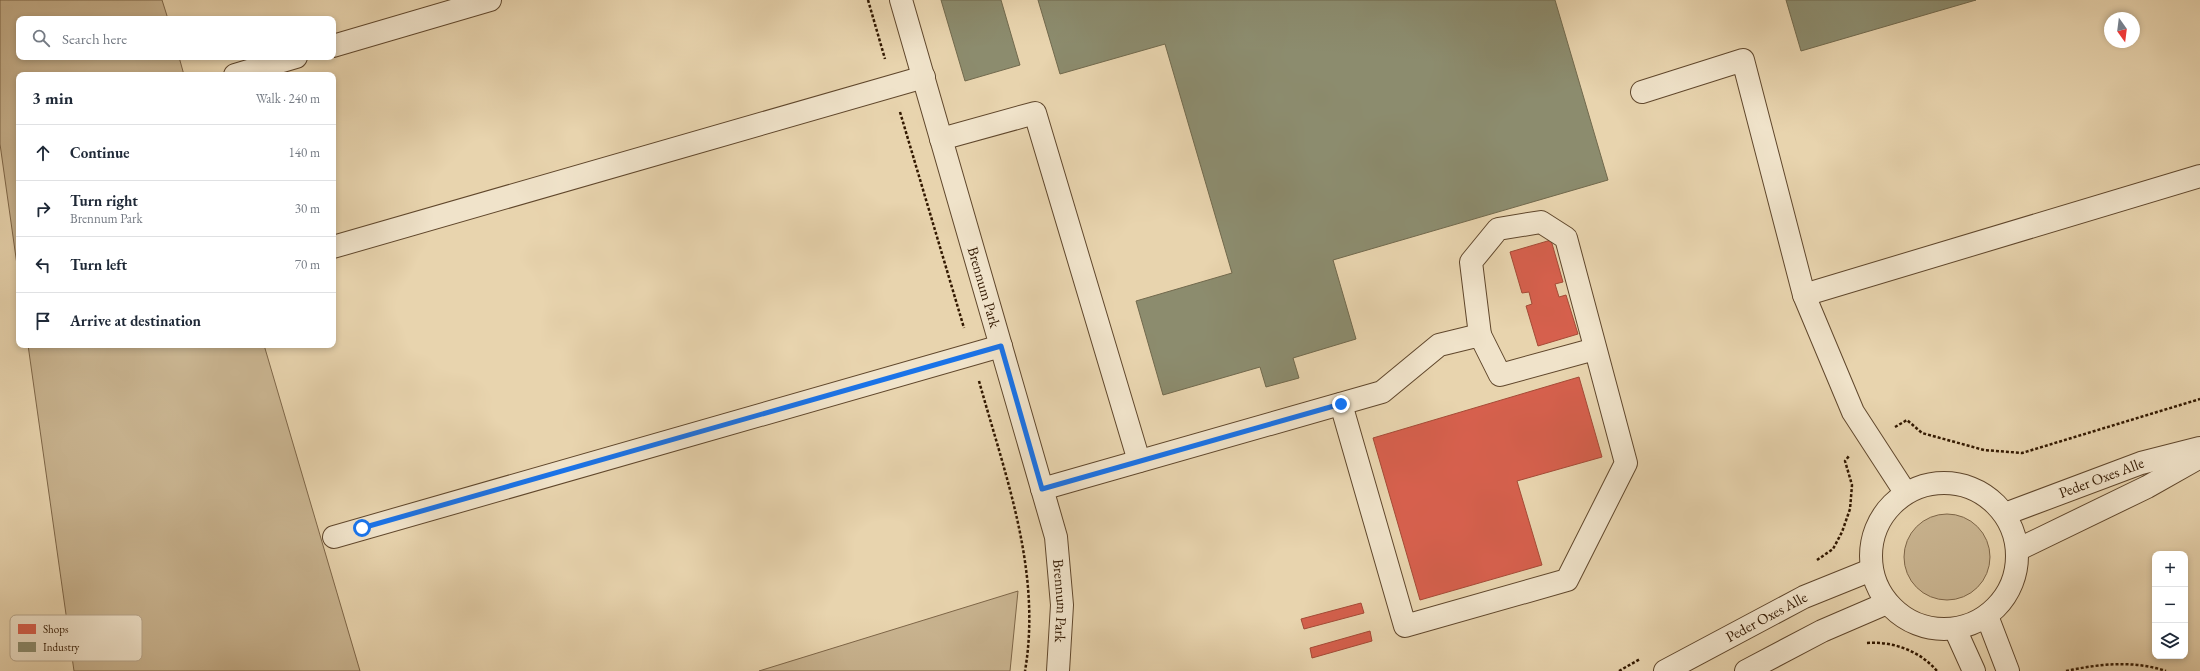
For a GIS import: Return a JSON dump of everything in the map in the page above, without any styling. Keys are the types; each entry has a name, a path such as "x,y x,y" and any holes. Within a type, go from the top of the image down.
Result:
{"street":[{"path":"336,45 490,0"},
{"name":"Brennum Park","path":"901,0 1056,537 1062,605 1058,671"},
{"path":"245,72 286,60"},
{"path":"1642,92 1743,60 1804,295 1853,412 1905,492"},
{"path":"336,246 924,77"},
{"path":"941,139 1035,113 1139,461"},
{"path":"1804,295 2200,176"},
{"path":"1341,404 1405,626 1568,580 1626,463 1566,238 1541,222 1498,229 1471,262 1480,335 1500,375 1595,348"},
{"path":"1042,489 1382,392 1439,345 1480,335"},
{"path":"334,537 1001,346"},
{"name":"Peder Oxes Alle","path":"2005,514 2141,463 2200,448"},
{"name":"Peder Oxes Alle","path":"2017,550 2147,486 2200,457"},
{"path":"1948,482 1970,487 1990,498 2005,514 2014,531 2017,550 2015,575 2004,598 1986,616 1971,625 1955,629 1930,629 1906,620 1886,603 1876,587 1871,570 1870,548 1876,526 1888,507 1905,492 1926,484 1948,482"},
{"name":"Peder Oxes Alle","path":"1665,671 1804,597 1871,570"},
{"path":"1746,671 1822,631 1886,603"},
{"path":"1986,616 2008,671"},
{"path":"1955,629 1974,671"}],"path":[{"path":"2066,671 2111,664 2154,667 2166,671"}],"shaded area":[{"path":"0,0 162,0 167,16 16,16 16,60 180,60 183,72 16,72 16,258 0,144"},
{"path":"28,348 265,348 360,671 74,671 73,661 142,661 142,615 66,615"},
{"path":"1947,514 1963,518 1977,527 1986,541 1990,557 1986,573 1977,587 1963,596 1947,600 1931,596 1917,587 1908,573 1904,557 1908,541 1917,527 1931,518"},
{"path":"1018,591 1010,671 759,671"}],"building: Shops":[{"path":"1551,240 1563,282 1555,284 1559,297 1566,295 1578,334 1538,346 1526,306 1532,304 1529,292 1522,293 1510,252"},
{"path":"1579,377 1602,457 1517,481 1542,565 1420,600 1373,438"},
{"path":"1361,603 1364,613 1304,629 1301,619"},
{"path":"1370,631 1372,641 1312,658 1310,648"}],"building: Industry":[{"path":"941,0 1001,0 1020,65 965,81"},
{"path":"1038,0 1555,0 1608,180 1333,260 1356,339 1293,358 1299,378 1266,387 1260,367 1163,395 1136,301 1232,273 1165,44 1060,74"},
{"path":"1786,0 1976,0 1801,51"}],"route":[{"path":"362,528 1001,346 1042,489 1341,404"}]}
